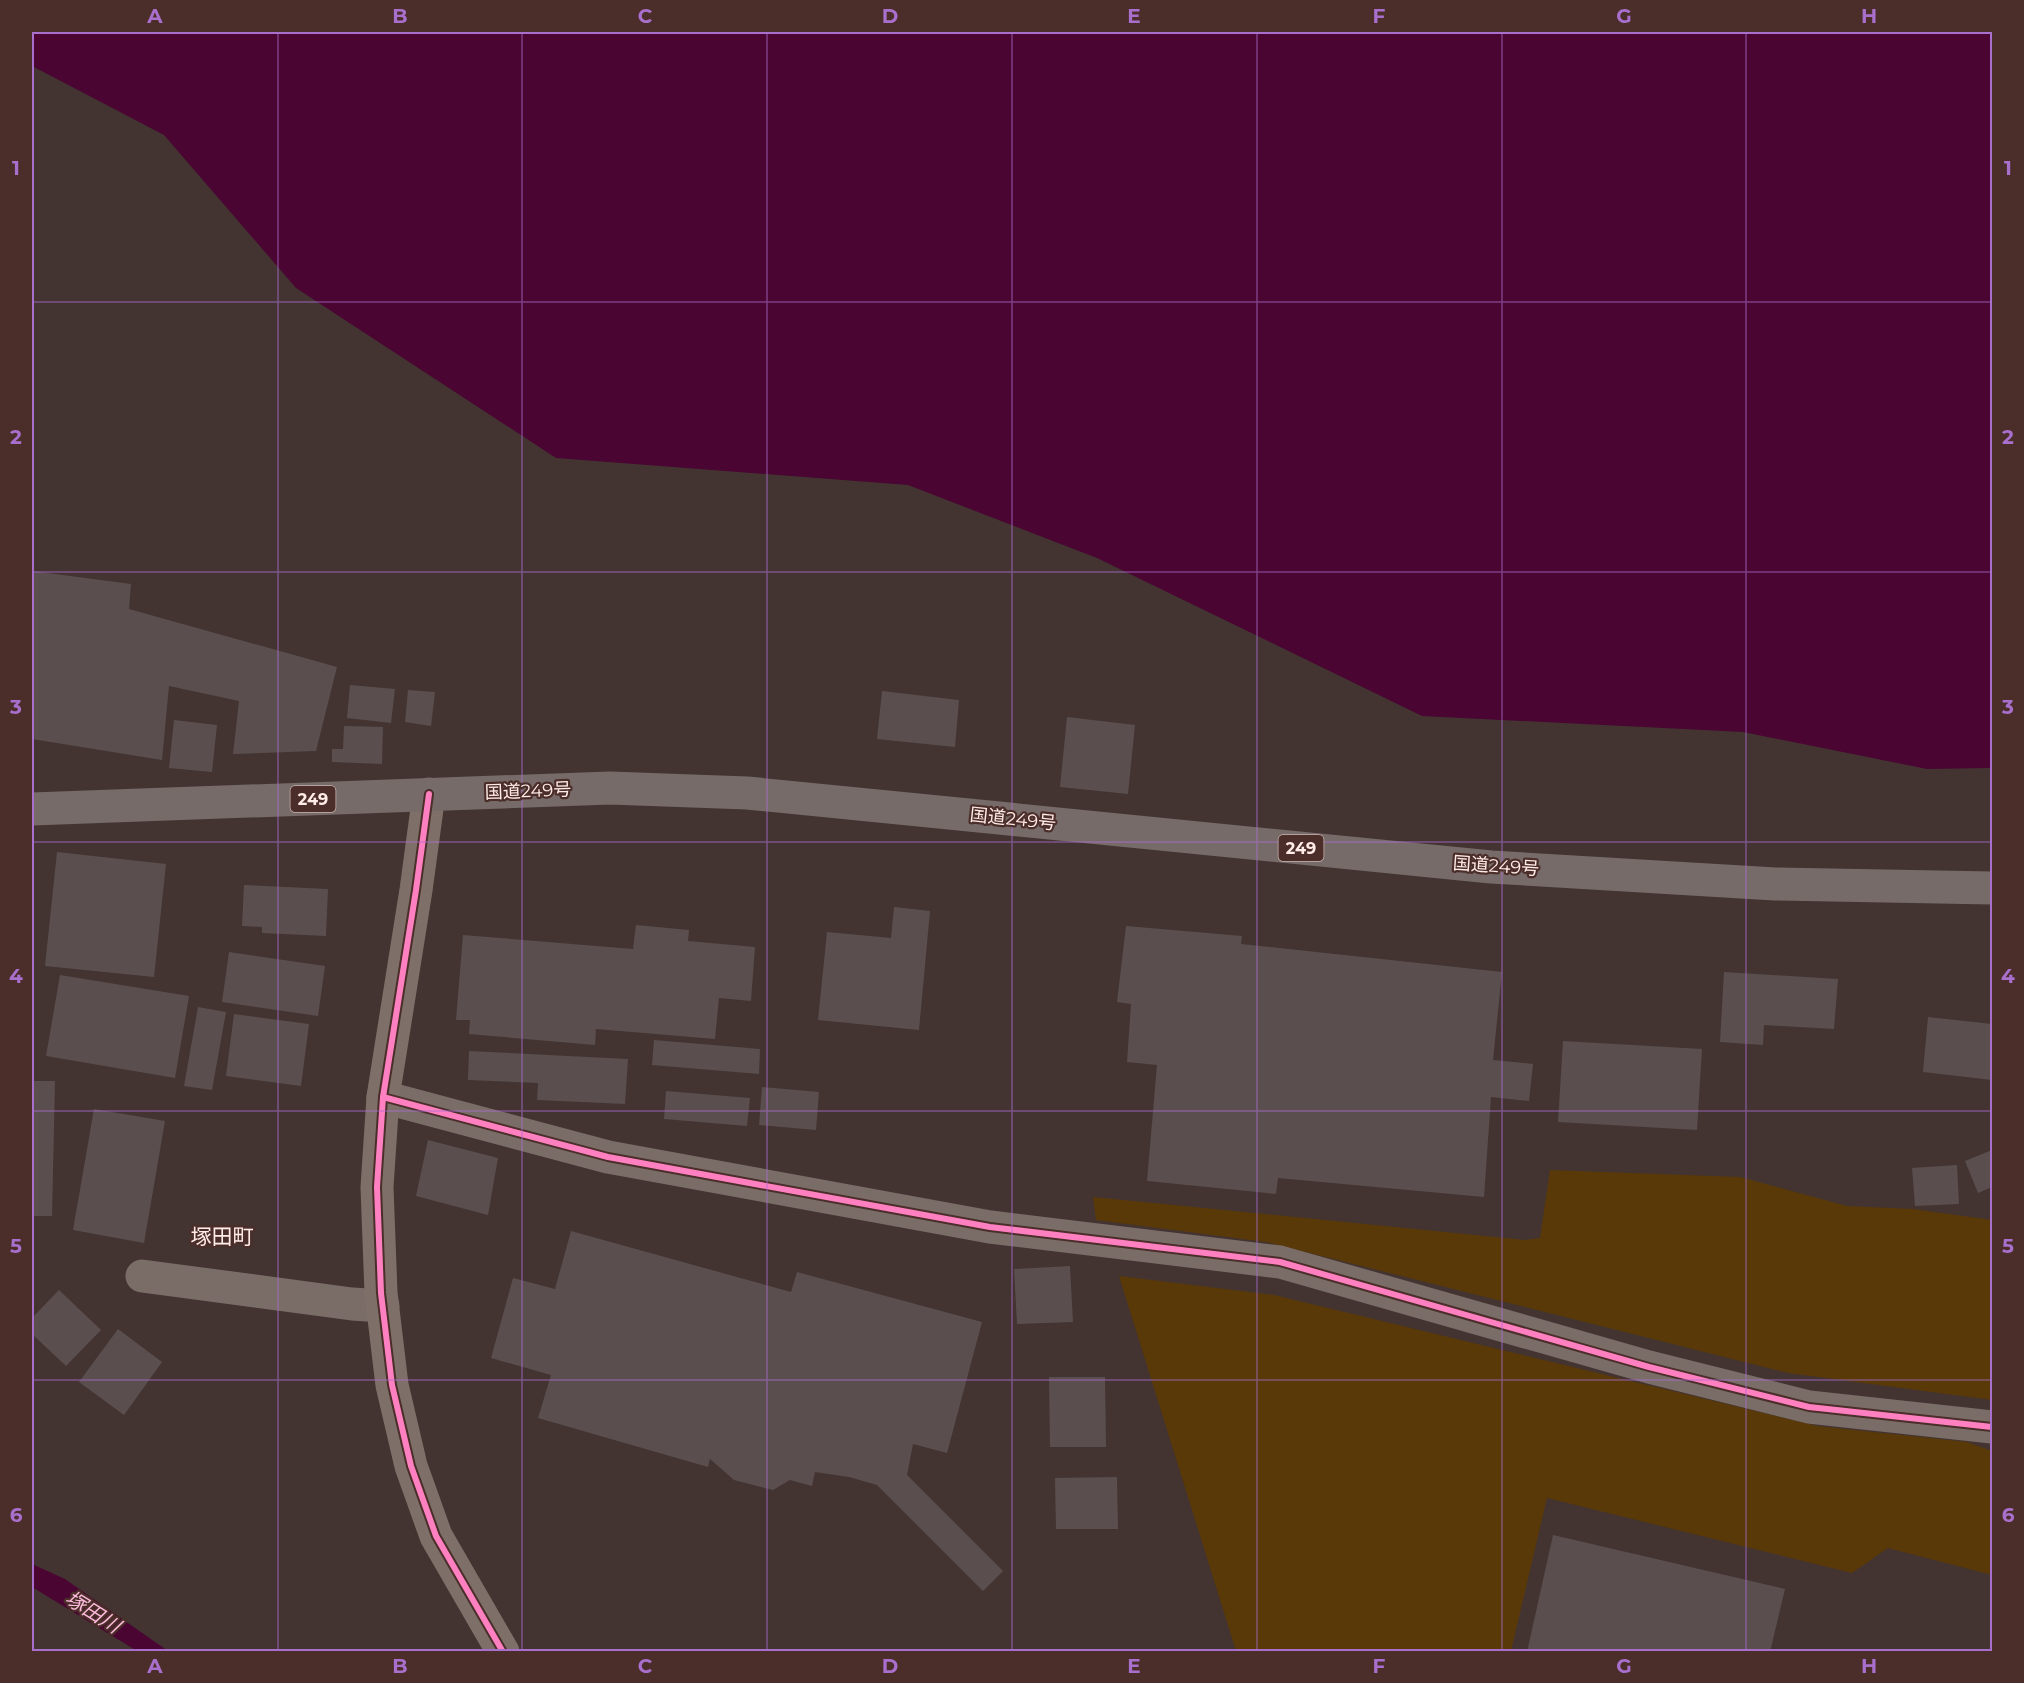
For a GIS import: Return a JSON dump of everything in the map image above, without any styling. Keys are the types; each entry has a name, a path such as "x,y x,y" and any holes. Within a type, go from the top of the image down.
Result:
{"highway":[{"name":"国道249号","path":"32,809 610,788 747,793 1491,867 1775,884 1992,888"}],"street":[{"path":"429,794 383,1097 377,1187 383,1306 392,1384 411,1466 436,1536 503,1652"},
{"path":"383,1097 608,1157 990,1227 1280,1262 1649,1367 1809,1407 1992,1427"},
{"path":"142,1276 352,1304 383,1306"}],"shaded area":[{"path":"1550,1170 1740,1177 1847,1206 1913,1209 1992,1220 1992,1400 1788,1373 1266,1242 1096,1220 1093,1197 1525,1240 1540,1238"},
{"path":"1119,1276 1274,1295 1817,1426 1967,1442 1992,1451 1992,1575 1888,1548 1852,1573 1547,1498 1511,1651 1236,1651"}],"water":[{"path":"32,32 1992,32 1992,768 1927,769 1743,732 1422,716 1097,558 908,485 556,458 296,288 164,135 32,66"},
{"name":"塚田川","path":"32,1564 65,1579 168,1651 137,1651 32,1587"}],"building":[{"path":"32,571 131,584 129,609 337,667 316,751 233,754 239,701 169,686 162,760 32,739"},
{"path":"350,685 395,689 391,723 347,718"},
{"path":"408,690 435,692 431,726 405,722"},
{"path":"882,691 959,700 955,747 877,739"},
{"path":"1067,717 1135,725 1128,794 1060,787"},
{"path":"174,720 217,725 212,772 169,768"},
{"path":"344,726 383,727 382,764 332,762 332,749 343,749"},
{"path":"57,852 166,864 154,977 45,966"},
{"path":"244,885 328,889 326,936 262,933 262,927 242,926"},
{"path":"894,907 930,911 919,1030 818,1020 827,932 891,938"},
{"path":"636,925 689,930 688,941 755,947 751,1001 719,998 715,1039 596,1029 595,1045 469,1034 470,1020 456,1020 463,935 633,949"},
{"path":"1126,926 1242,936 1241,944 1502,972 1493,1060 1533,1064 1529,1101 1491,1097 1484,1197 1278,1178 1276,1194 1147,1181 1157,1065 1127,1062 1131,1004 1117,1002"},
{"path":"229,952 325,966 318,1016 222,1002"},
{"path":"1724,972 1838,979 1834,1029 1764,1025 1763,1045 1720,1042"},
{"path":"60,975 189,996 175,1078 46,1056"},
{"path":"198,1007 226,1012 212,1090 184,1086"},
{"path":"234,1014 309,1024 301,1086 226,1076"},
{"path":"1928,1017 1992,1024 1992,1080 1923,1072"},
{"path":"654,1040 760,1049 759,1074 652,1065"},
{"path":"1563,1041 1702,1049 1697,1130 1558,1122"},
{"path":"469,1051 628,1059 625,1104 537,1100 538,1083 468,1080"},
{"path":"32,1081 55,1081 52,1216 32,1216"},
{"path":"762,1087 819,1092 816,1130 759,1125"},
{"path":"666,1091 750,1098 747,1126 664,1119"},
{"path":"94,1109 165,1121 144,1243 73,1230"},
{"path":"428,1140 498,1158 488,1215 416,1196"},
{"path":"1992,1150 1992,1187 1978,1193 1965,1161"},
{"path":"1957,1165 1959,1204 1915,1206 1912,1168"},
{"path":"571,1231 791,1292 797,1272 982,1322 947,1453 913,1444 907,1475 1003,1571 983,1591 877,1485 849,1477 815,1472 812,1486 790,1480 773,1490 734,1480 710,1459 708,1467 538,1418 551,1375 491,1358 513,1278 555,1289"},
{"path":"1070,1266 1073,1322 1017,1324 1014,1269"},
{"path":"59,1290 101,1330 66,1366 32,1334 32,1318"},
{"path":"118,1329 162,1362 124,1415 79,1382"},
{"path":"1049,1377 1105,1377 1106,1447 1050,1447"},
{"path":"1117,1477 1118,1529 1056,1529 1055,1478"},
{"path":"1553,1535 1785,1589 1770,1652 1527,1652"}],"cycle path":[{"path":"429,794 383,1097 377,1187 381,1293 392,1385 411,1466 436,1536 503,1652"},
{"path":"383,1097 608,1157 990,1227 1280,1262 1649,1367 1809,1407 1992,1427"}],"district":[{"name":"塚田町","path":"222,1237"}]}
